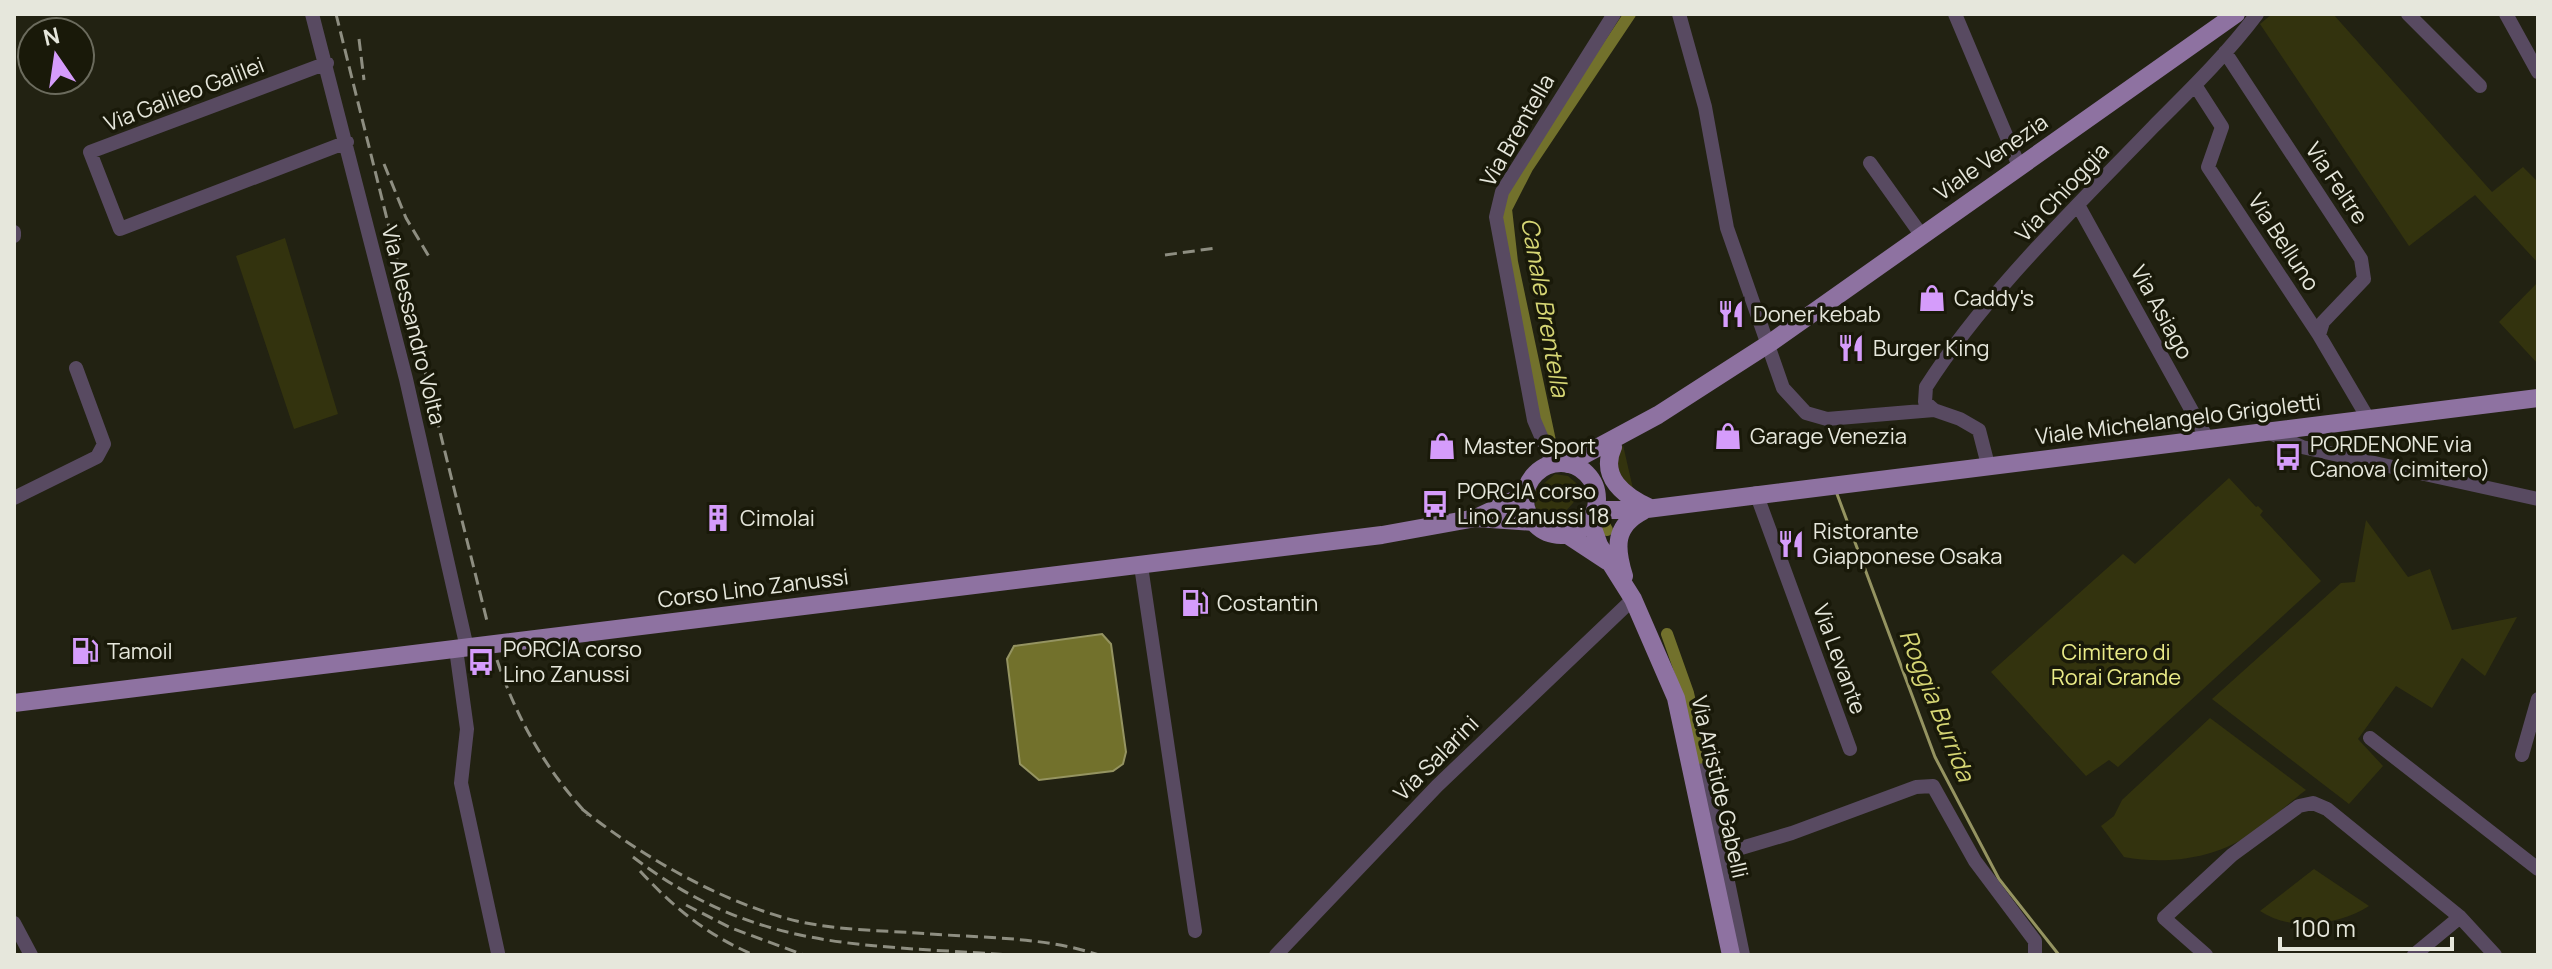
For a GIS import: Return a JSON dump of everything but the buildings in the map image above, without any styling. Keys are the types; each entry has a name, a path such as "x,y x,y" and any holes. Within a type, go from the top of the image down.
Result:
{"main road":[{"name":"Viale Venezia","path":"1639,425 1771,342 2236,14"},
{"name":"Viale Michelangelo Grigoletti","path":"1756,493 2538,398"},
{"path":"1639,425 1537,472 1525,495 1534,522 1548,532 1566,534 1593,515 1756,493"},
{"path":"1593,515 1594,484 1613,447 1639,425"},
{"path":"1613,447 1607,462 1614,481 1627,496 1650,508"},
{"path":"1560,464 1577,467 1619,502 1650,508"},
{"name":"Corso Lino Zanussi","path":"1476,518 1525,495"},
{"name":"Via Aristide Gabelli","path":"1650,508 1623,524 1619,532 1619,561 1676,698 1717,861 1731,955"},
{"name":"Via Aristide Gabelli","path":"1593,515 1607,561 1631,595"},
{"name":"Corso Lino Zanussi","path":"14,701 1141,566 1382,535 1476,518 1534,522"},
{"name":"Via Aristide Gabelli","path":"1566,534 1607,561"}],"street":[{"name":"Via Alessandro Volta","path":"312,14 347,142 461,648 467,729 461,783 498,953"},
{"name":"Via Brentella","path":"1560,464 1534,420 1496,217 1502,192 1614,14"},
{"path":"1679,14 1705,107 1727,228 1771,342 1783,388 1806,413 1827,419 1934,410 1960,419 1979,430 1988,465"},
{"path":"1955,14 2019,166"},
{"name":"Via Chioggia","path":"1934,410 1925,402 1926,387 1979,317 2078,205 2195,85 2257,14"},
{"path":"2408,14 2480,86"},
{"path":"2506,14 2538,72"},
{"name":"Via Feltre","path":"2225,52 2361,259 2364,279 2323,322 2319,335"},
{"name":"Via Galileo Galilei","path":"327,63 90,152 120,229 347,142"},
{"name":"Via Belluno","path":"2195,85 2222,127 2208,167 2319,335 2369,420"},
{"path":"1870,163 1922,236"},
{"name":"Via Asiago","path":"2078,205 2208,440"},
{"path":"14,498 97,457 104,444 76,368"},
{"path":"2267,432 2302,447 2538,499"},
{"name":"Via Levante","path":"1756,493 1850,749"},
{"path":"1141,566 1195,931"},
{"name":"Via Salarini","path":"1276,955 1437,786 1631,595"},
{"path":"2522,755 2538,699"},
{"path":"2370,738 2538,869"},
{"path":"1722,955 1704,870 1717,861 1916,787 1933,786 1975,861 2035,941 2035,955"},
{"path":"2206,955 2164,918 2232,855 2299,806 2313,803 2327,809 2460,917 2495,955"},
{"path":"1717,861 1743,955"},
{"path":"2414,955 2460,917"},
{"path":"14,923 31,955"}],"green space":[{"path":"2272,14 2333,14 2492,192 2523,167 2538,182 2538,263 2475,195 2409,246 2260,24"},
{"path":"285,238 338,414 294,429 236,256"},
{"path":"2538,282 2538,364 2499,322"},
{"path":"1623,445 1634,493 1626,489 1615,460"},
{"path":"1555,474 1568,476 1582,488 1567,510 1543,519 1535,509 1536,490"},
{"name":"Cimitero di Rorai Grande","path":"2229,478 2263,511 2260,515 2321,581 2118,767 2109,760 2086,776 1991,672 2123,554 2135,564"},
{"path":"2366,520 2408,577 2430,569 2452,630 2517,617 2485,676 2462,658 2432,708 2396,686 2358,739 2383,766 2349,804 2212,699 2341,583 2355,582"},
{"path":"2210,718 2306,790 2247,837 2214,852 2160,860 2124,857 2101,826 2114,816 2122,800"},
{"path":"2314,869 2369,906 2344,918 2315,924 2286,922 2260,911"}],"shaded area":[{"path":"1102,634 1111,644 1126,752 1123,764 1113,771 1039,780 1020,764 1007,659 1014,646"}],"waterway":[{"name":"Canale Brentella","path":"1550,441 1512,262 1506,209 1527,168 1630,14"},
{"name":"Roggia Burrida","path":"1837,494 1935,757 1999,879 2059,955"},
{"name":"Canale Brentella","path":"1603,523 1607,530"},
{"name":"Canale Brentella","path":"1667,634 1688,693 1704,764"}],"railway":[{"path":"336,14 487,621"},
{"path":"359,39 364,80"},
{"path":"384,164 406,218 431,260"},
{"path":"1165,255 1216,248"},
{"path":"497,660 534,742 558,780 588,815"},
{"path":"582,809 678,873 731,899 785,918 838,928 1037,942 1099,955"},
{"path":"633,857 679,888 724,911 768,927 813,938 859,944 1009,955"},
{"path":"640,871 692,919 721,939 754,955"},
{"path":"686,905 731,928 804,955"}],"place":[{"name":"Caddy's","path":"1932,298"},
{"name":"Doner kebab","path":"1731,314"},
{"name":"Burger King","path":"1851,348"},
{"name":"Garage Venezia","path":"1728,436"},
{"name":"Master Sport","path":"1442,446"},
{"name":"PORDENONE via Canova (cimitero)","path":"2288,457"},
{"name":"PORCIA corso Lino Zanussi 18","path":"1435,504"},
{"name":"Cimolai","path":"718,518"},
{"name":"Ristorante Giapponese Osaka","path":"1791,544"},
{"name":"Costantin","path":"1195,603"},
{"name":"Tamoil","path":"85,651"},
{"name":"PORCIA corso Lino Zanussi","path":"481,662"}]}
